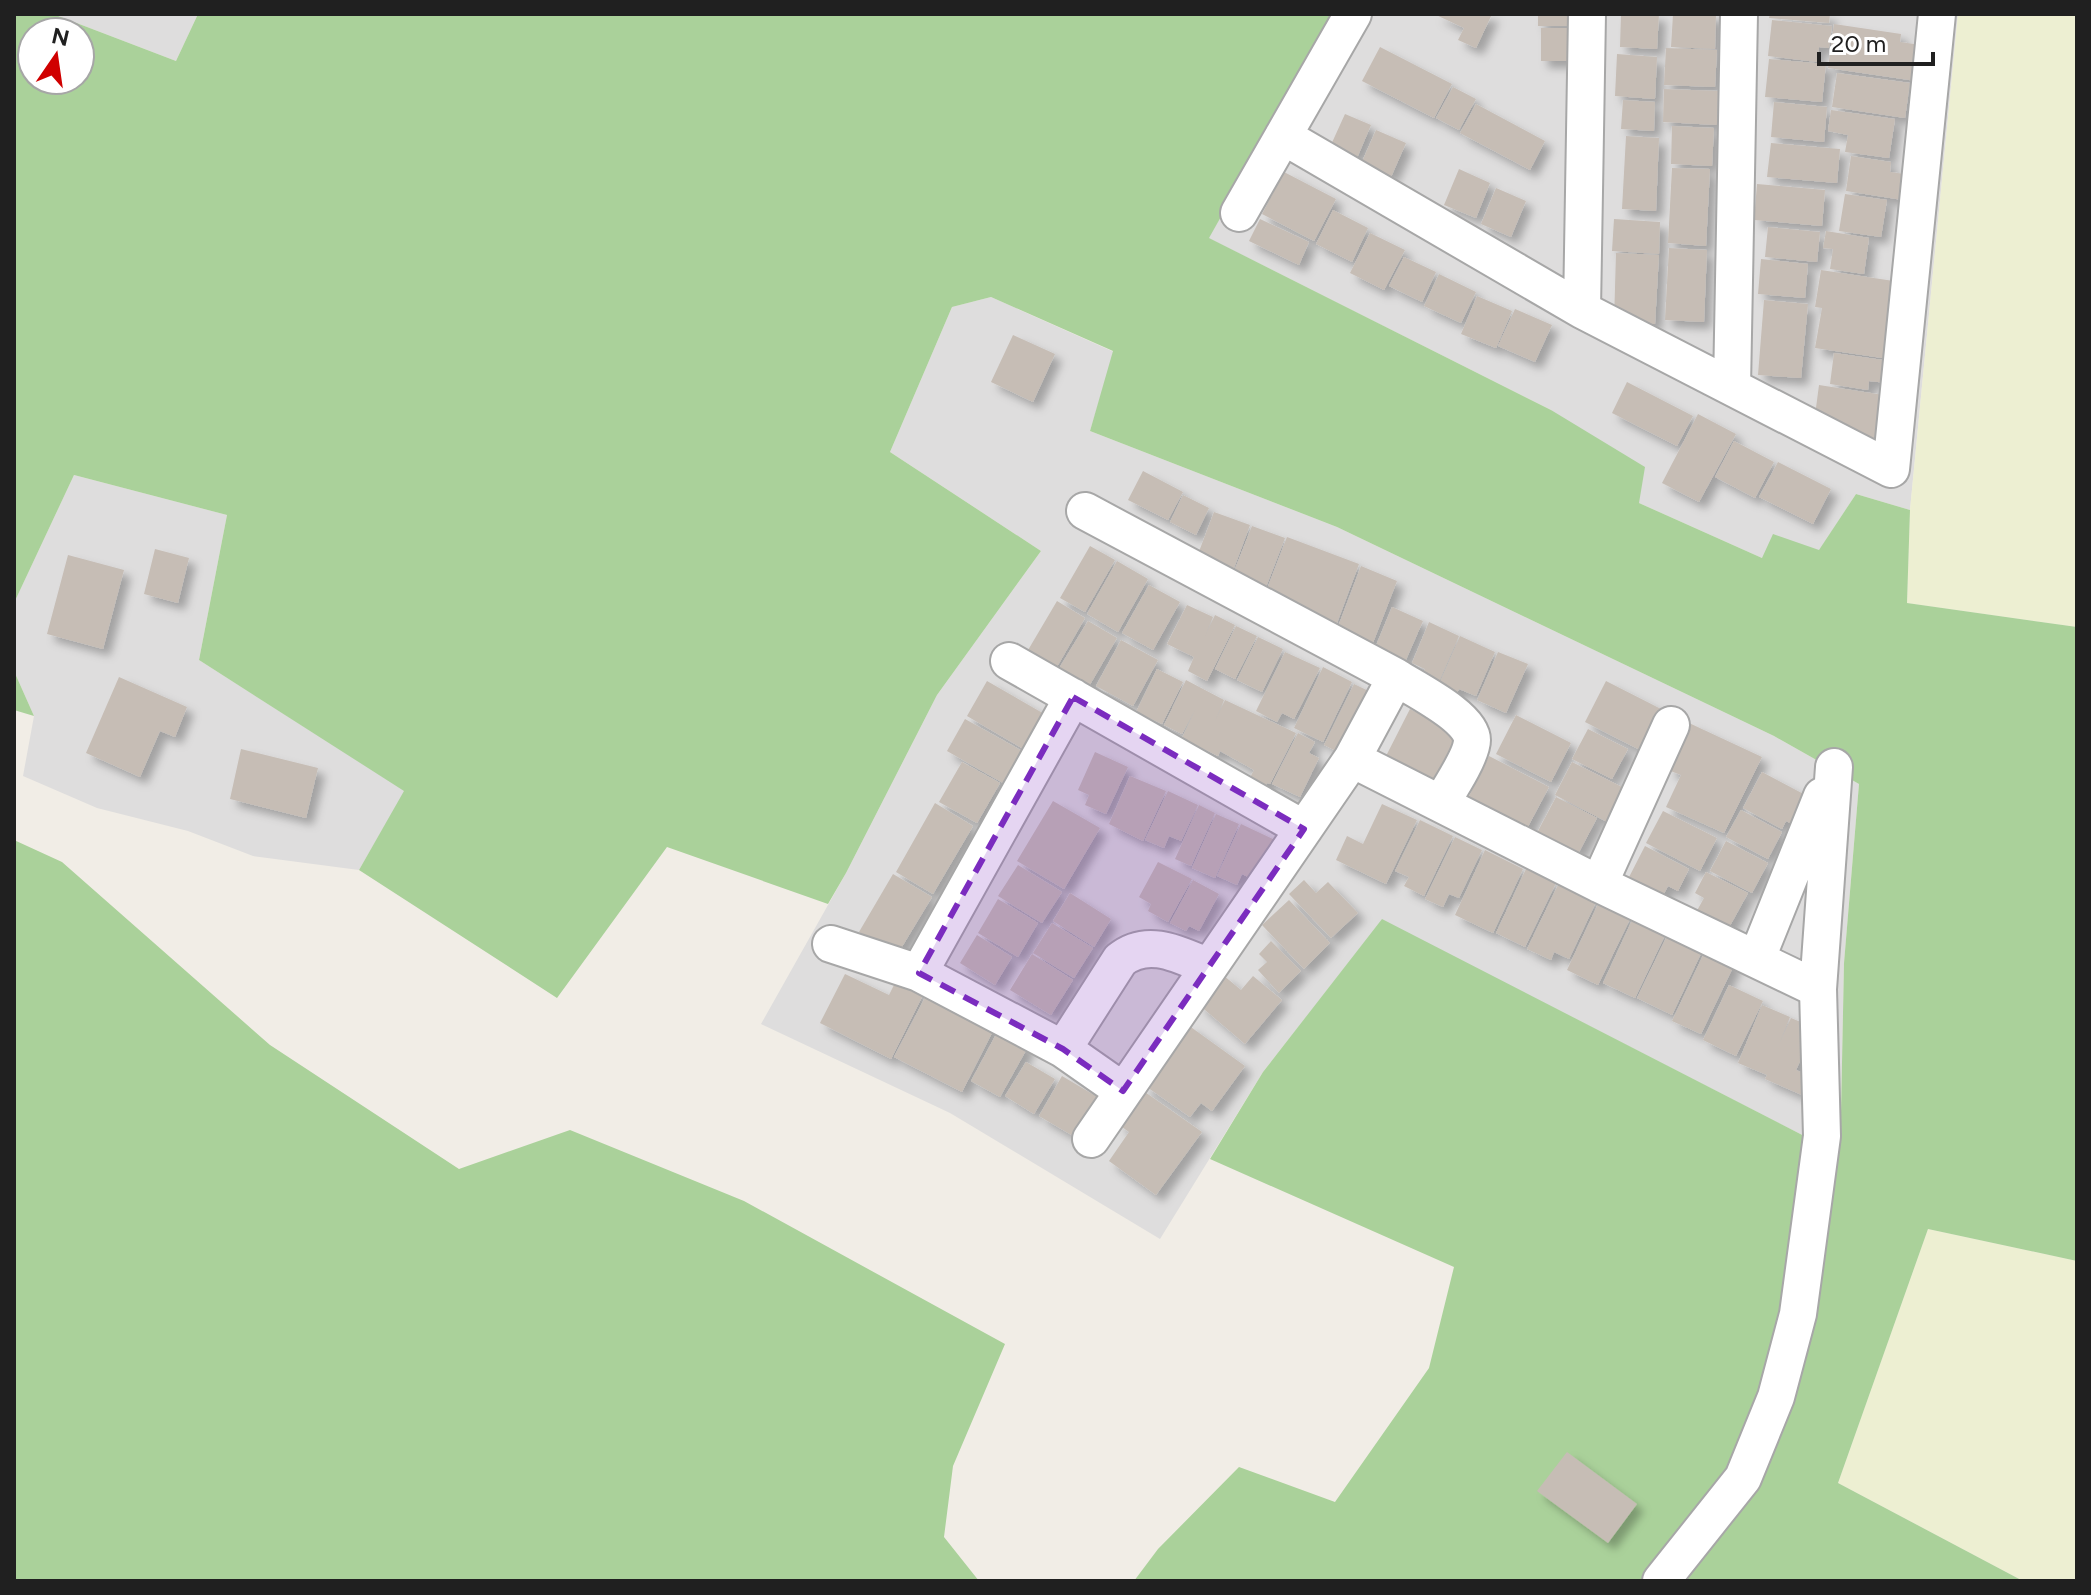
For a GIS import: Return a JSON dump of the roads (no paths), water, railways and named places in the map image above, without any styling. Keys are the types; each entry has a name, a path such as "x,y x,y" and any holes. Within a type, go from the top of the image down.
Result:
{"street":[{"path":"1239,213 1353,14"},
{"path":"1582,310 1587,14"},
{"path":"1732,387 1739,14"},
{"path":"1283,136 1582,310 1891,469 1937,14"},
{"path":"1085,511 1396,677 1463,721 1470,730 1472,744 1441,803"},
{"path":"1009,661 1304,829"},
{"path":"1091,1139 1352,759 1396,677"},
{"path":"919,973 1073,697"},
{"path":"1599,884 1671,725"},
{"path":"1352,759 1599,884 1818,989"},
{"path":"1668,1579 1743,1478 1776,1397 1798,1314 1822,1136 1818,989 1834,767 1757,958"},
{"path":"831,944 919,973 1063,1049 1123,1091"},
{"path":"1063,1049 1120,960 1128,953 1147,948 1161,950 1209,967"}]}
